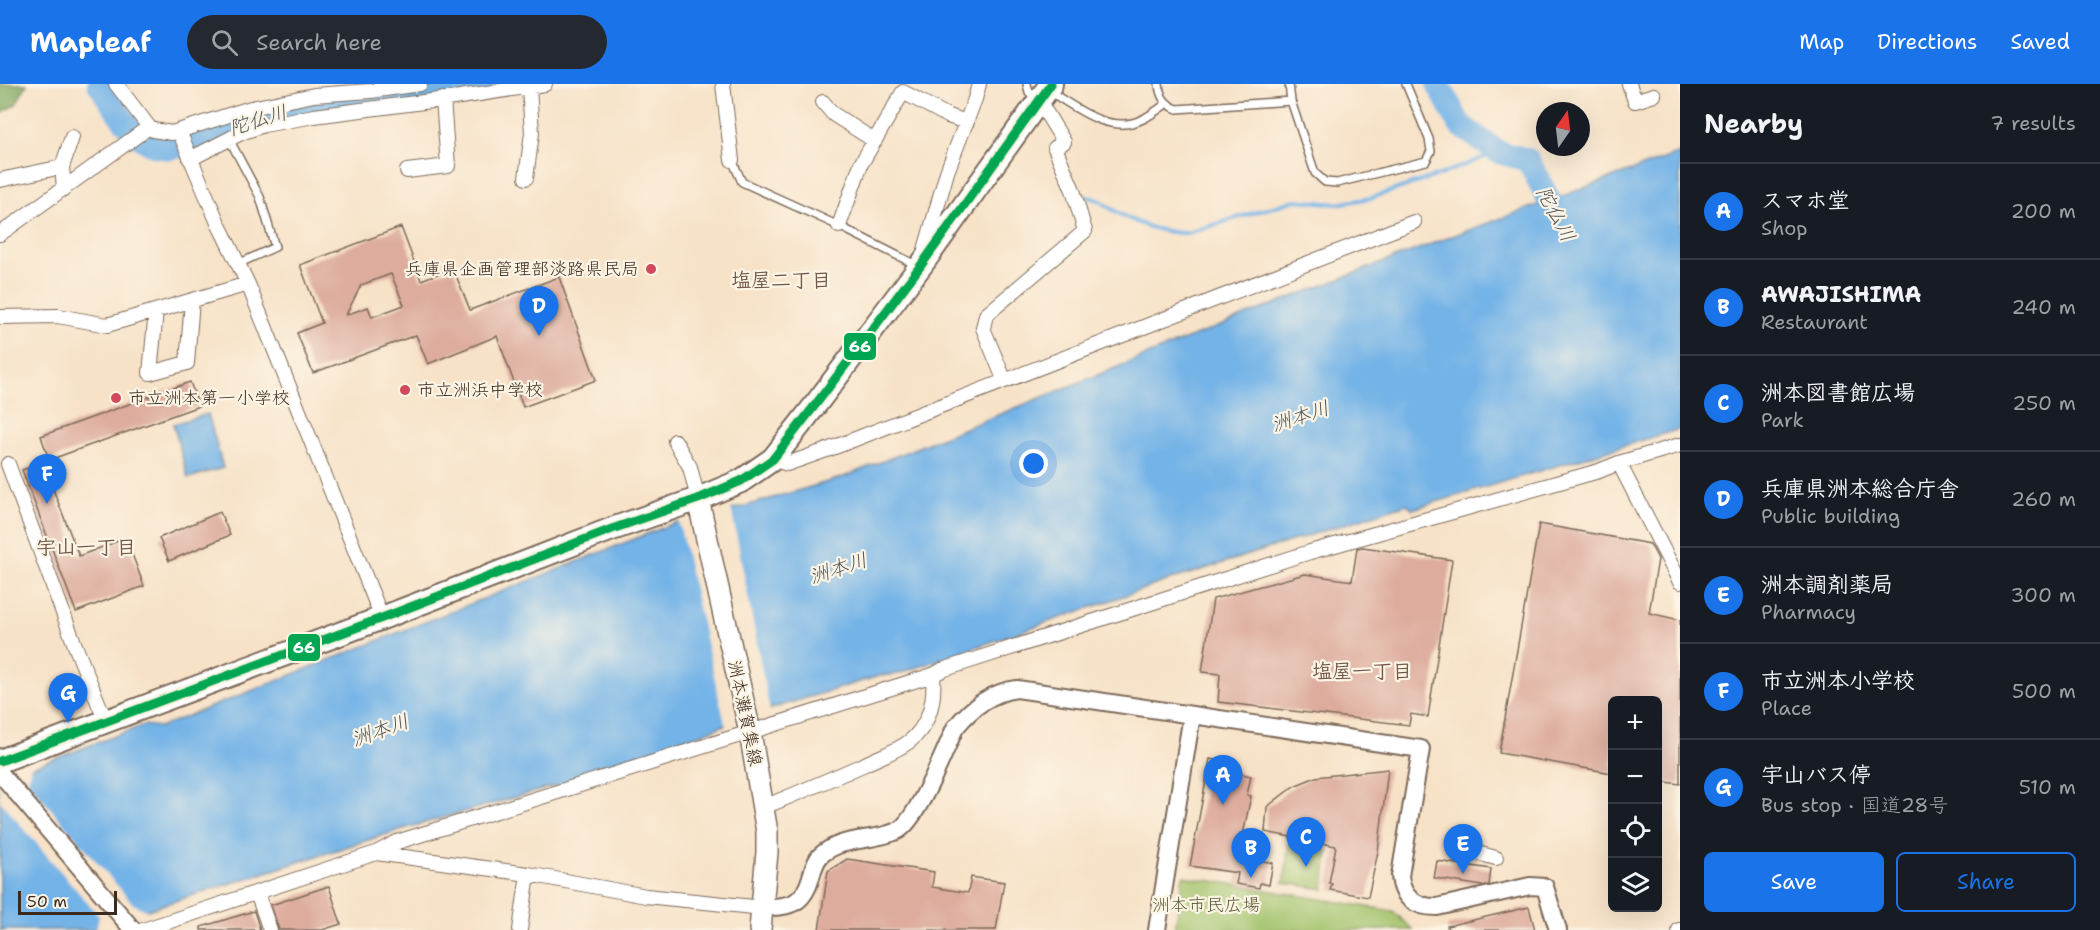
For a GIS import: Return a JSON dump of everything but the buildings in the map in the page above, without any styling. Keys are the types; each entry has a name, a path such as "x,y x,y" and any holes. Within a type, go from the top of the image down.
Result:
{"highway":[{"path":"0,761 612,529 700,505 741,481 773,459 921,265 1041,90"}],"main road":[{"name":"洲本灘賀集線","path":"700,505 750,732 764,807 767,852 760,930"}],"street":[{"path":"116,84 149,127 153,130 171,133 312,89 371,91 417,84"},
{"path":"190,159 264,124 545,84"},
{"path":"723,84 732,160"},
{"path":"921,265 948,172 979,84"},
{"path":"1629,84 1635,100 1654,95"},
{"path":"526,178 532,133 529,87"},
{"path":"1004,380 983,328 986,315 1084,231 1073,190 1054,148 1064,142 1041,90"},
{"path":"840,226 861,164 903,92 948,116 967,122"},
{"path":"407,171 448,166 443,99"},
{"path":"823,102 833,114 875,141"},
{"path":"0,234 149,127"},
{"path":"179,131 248,284 382,618"},
{"path":"64,189 62,167 72,137"},
{"path":"0,180 62,167"},
{"path":"773,459 787,464 1414,222"},
{"path":"0,317 58,316 107,325 248,284"},
{"path":"156,311 150,373 187,363 192,300"},
{"path":"675,441 690,467 700,505"},
{"path":"0,772 135,928 257,893 376,852 397,842 933,675 942,670 1310,552 1599,471 1680,445"},
{"path":"1619,463 1680,582"},
{"path":"8,464 106,722"},
{"path":"764,807 819,785 910,741 921,729 932,707 933,675"},
{"path":"376,852 528,874 646,896 763,908 789,906 797,902 807,890 816,863 831,848 896,831 904,826 915,812 955,728 979,705 1003,690 1017,689 1421,749 1400,876 1402,889 1408,898 1421,906 1437,908 1530,886 1545,887 1558,930"},
{"path":"1156,930 1192,715"},
{"path":"1466,850 1496,858"},
{"path":"520,930 528,874"},
{"path":"257,893 270,930"}],"lane":[{"path":"1159,84 1159,93 1166,104 1177,109 1291,101"},
{"path":"1289,84 1291,101 1315,173 1325,182 1337,183 1426,161 1431,151 1429,139 1406,84"},
{"path":"1041,90 1087,115 1116,124 1140,121 1166,104"},
{"path":"230,139 260,197 275,247 238,264"},
{"path":"732,160 742,182 921,265"}],"green space":[{"path":"0,84 27,84 16,104 0,114"},
{"path":"1289,845 1328,850 1324,889 1284,883"},
{"name":"洲本市民広場","path":"1183,876 1393,911 1413,930 1175,930"}],"water":[{"name":"洲本川","path":"1680,153 1680,429 1413,509 1407,504 1164,582 898,674 879,676 757,713 581,779 403,829 159,906 92,930 0,930 0,779 144,725 160,727 677,522 742,507 841,478 1277,303"},
{"path":"208,414 223,468 188,478 173,424"}],"pier":[{"path":"731,507 770,712 726,728 678,519"},
{"path":"31,765 28,782 133,904 150,912 96,930 99,916 0,801 0,776"}],"waterway":[{"name":"陀仏川","path":"99,84 117,111 140,137 148,143 168,148 190,144 243,121 276,112 482,84"},
{"name":"陀仏川","path":"1438,84 1460,125 1498,152 1528,160 1564,229"},
{"path":"1086,197 1098,200 1141,224 1168,232 1187,233 1296,200 1337,204 1371,198 1498,152"}],"transit line":[{"name":"66","path":"0,761 741,481 773,459 816,404 922,264 1051,84"}],"place":[{"name":"兵庫県企画管理部淡路県民局","path":"651,269"},
{"name":"兵庫県洲本総合庁舎","path":"539,336"},
{"name":"市立洲浜中学校","path":"405,390"},
{"name":"市立洲本第一小学校","path":"116,398"},
{"name":"市立洲本小学校","path":"47,504"},
{"name":"宇山バス停","path":"68,723"},
{"name":"スマホ堂","path":"1223,805"},
{"name":"洲本図書館広場","path":"1306,867"},
{"name":"洲本調剤薬局","path":"1463,874"},
{"name":"AWAJISHIMA","path":"1251,878"}],"district":[{"name":"塩屋二丁目","path":"781,280"},
{"name":"宇山一丁目","path":"86,547"},
{"name":"塩屋一丁目","path":"1362,671"}]}
